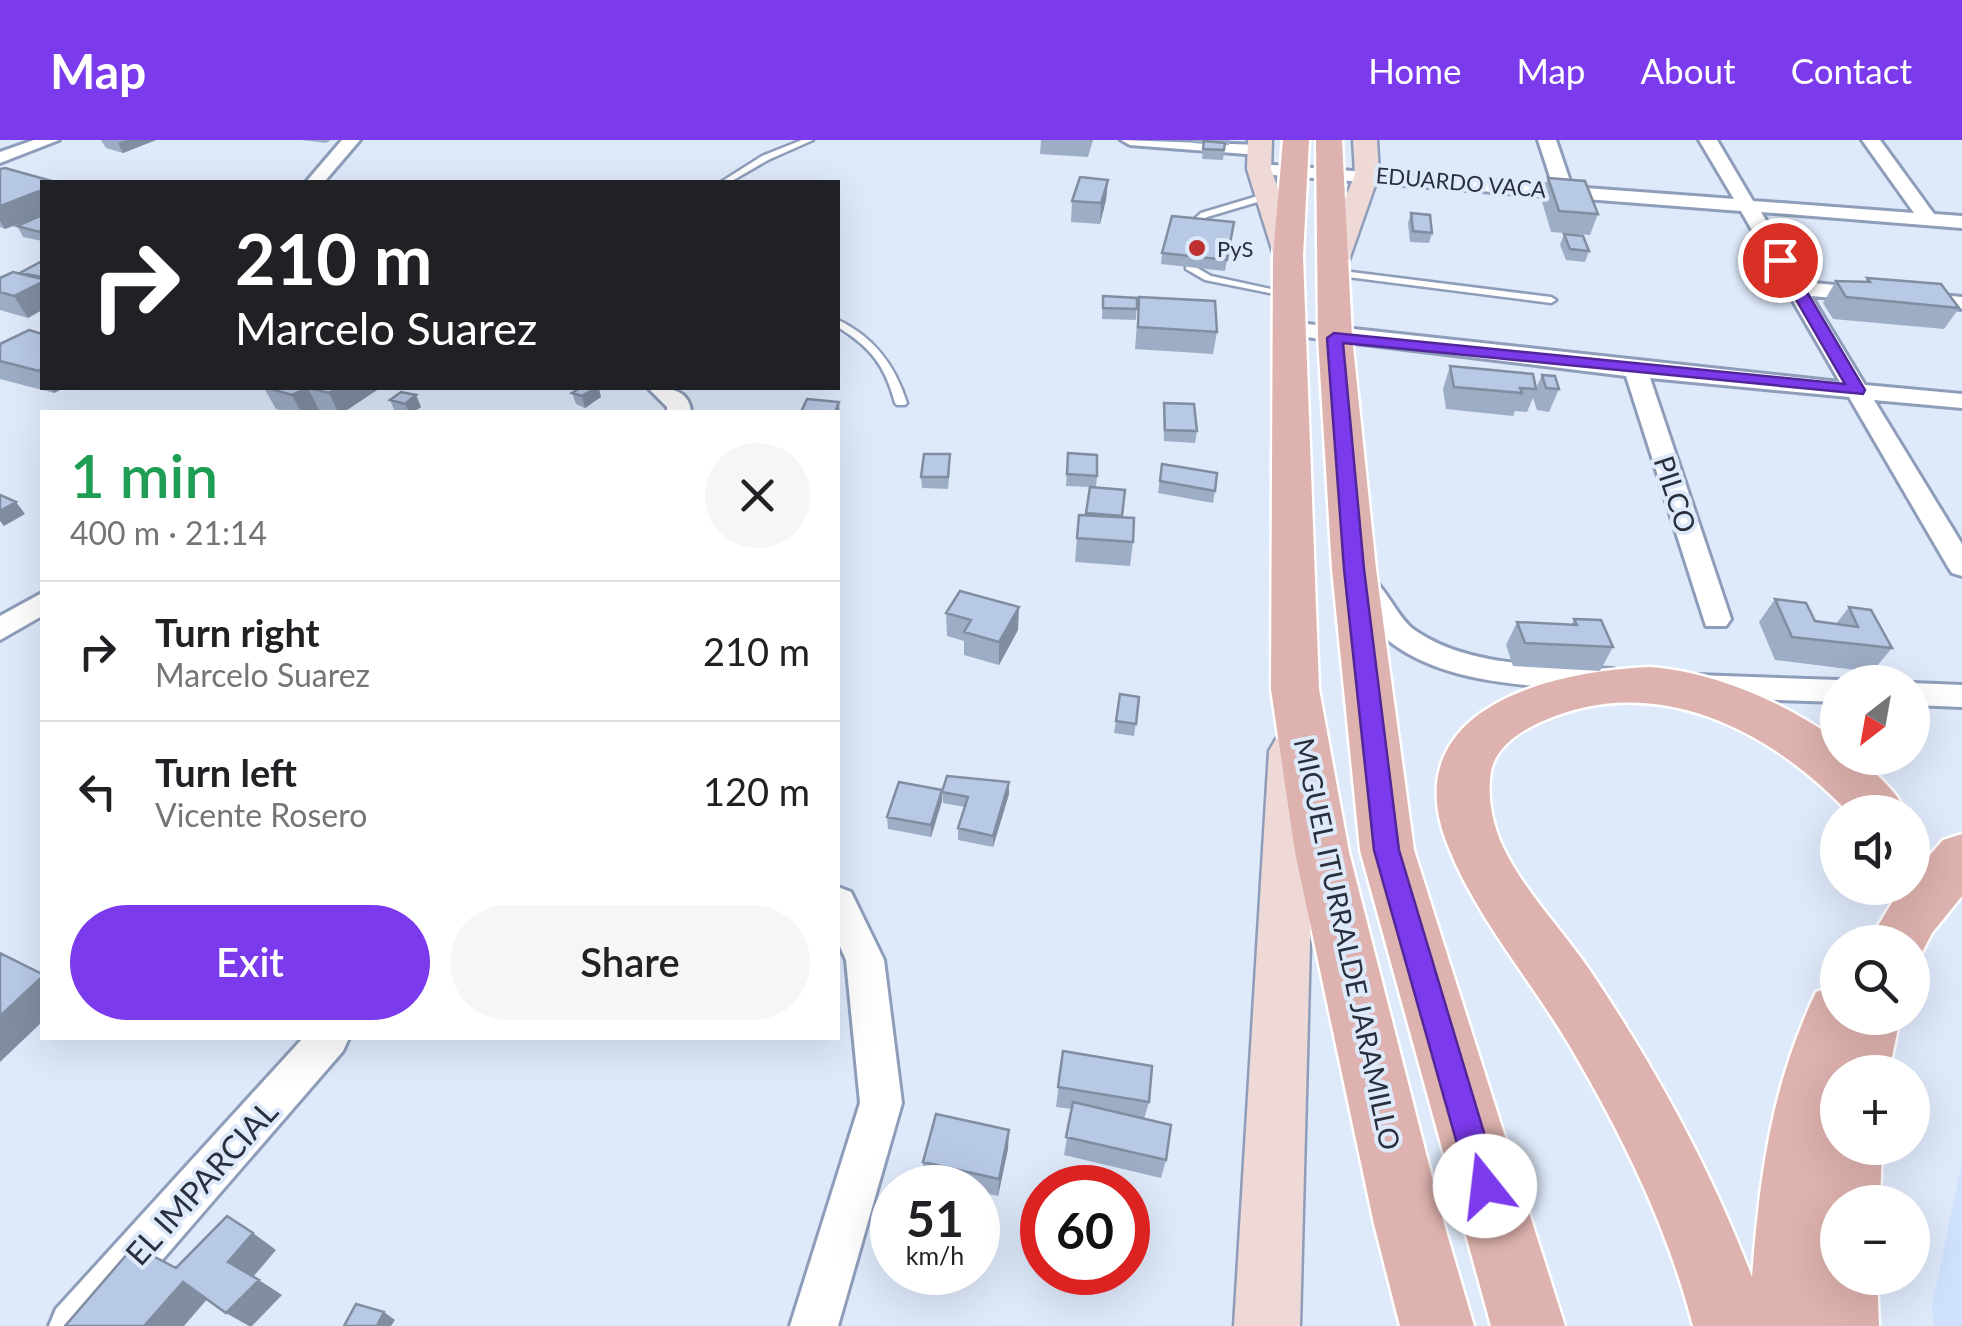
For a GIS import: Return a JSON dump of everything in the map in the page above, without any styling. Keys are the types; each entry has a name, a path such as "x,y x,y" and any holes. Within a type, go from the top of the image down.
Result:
{"main road":[{"name":"MIGUEL ITURRALDE JARAMILLO","path":"1329,140 1330,172 1312,292 1290,612 1295,688 1322,852 1409,1224 1437,1326"},
{"name":"MIGUEL ITURRALDE JARAMILLO","path":"1312,292 1366,174 1365,140"},
{"name":"MIGUEL ITURRALDE JARAMILLO","path":"1259,153 1268,196 1312,292"},
{"name":"MIGUEL ITURRALDE JARAMILLO","path":"1296,154 1312,292 1354,569 1386,850 1528,1326"},
{"path":"1730,1326 1666,1153 1567,987 1484,862 1469,830 1462,796 1468,760 1501,719 1528,705 1655,684 1718,702 1778,727 1850,779 1865,795"},
{"path":"1266,1326 1295,688"},
{"path":"1906,915 1962,856"},
{"path":"1784,1326 1803,1126 1825,1035"},
{"path":"1841,1295 1842,1326"}],"street":[{"path":"0,158 50,140"},
{"path":"317,180 351,140"},
{"name":"EDUARDO VACA","path":"1130,140 1296,154 1330,172 1962,222"},
{"path":"1547,140 1564,190"},
{"path":"1708,140 1962,567"},
{"path":"1872,140 1928,219"},
{"path":"1797,288 1962,303"},
{"path":"1312,292 1636,370 1962,402"},
{"name":"PILCO","path":"1636,370 1716,619"},
{"path":"661,390 679,405 679,410"},
{"path":"1354,569 1378,613 1406,640 1461,661 1500,671 1655,684 1820,690"},
{"path":"0,630 40,604"},
{"path":"1930,695 1962,696"},
{"path":"814,1326 881,1103 865,960 840,907"},
{"name":"EL IMPARCIAL","path":"73,1326 327,1040"}],"lane":[{"path":"728,180 764,158 809,140"},
{"path":"1188,228 1204,215 1268,196"},
{"path":"1189,267 1208,278 1312,292 1551,300"},
{"path":"840,324 880,354 902,403"}],"shaded area":[{"path":"1962,1162 1962,1326 1934,1326 1932,1306"}],"building":[{"path":"1204,141 1225,143 1224,150 1203,149"},
{"path":"0,169 48,180 40,180 40,191 0,206"},
{"path":"1080,177 1108,180 1101,203 1072,201"},
{"path":"1548,178 1585,181 1598,214 1559,211"},
{"path":"1411,213 1430,215 1432,233 1413,231"},
{"path":"40,216 39,232 17,226"},
{"name":"PyS","path":"1172,216 1234,222 1227,260 1162,253"},
{"path":"1564,234 1583,236 1589,251 1570,249"},
{"path":"40,262 40,277 20,273"},
{"path":"13,272 40,279 40,283 14,296 0,292 0,278"},
{"path":"1867,278 1941,284 1959,308 1846,297 1836,281 1870,282"},
{"path":"1103,296 1137,298 1137,309 1103,308"},
{"path":"1139,297 1215,301 1217,332 1138,327"},
{"path":"29,330 40,333 40,370 0,361 0,344"},
{"path":"1450,366 1533,374 1536,389 1520,388 1522,393 1454,387"},
{"path":"1542,375 1555,376 1559,389 1546,388"},
{"path":"274,390 303,390 292,395"},
{"path":"577,390 592,390 582,396 572,393"},
{"path":"401,392 416,395 405,404 390,400"},
{"path":"807,399 839,402 836,410 802,410"},
{"path":"1164,403 1194,404 1197,431 1165,430"},
{"path":"1068,453 1097,455 1097,476 1067,474"},
{"path":"924,454 950,454 948,477 921,477"},
{"path":"1162,464 1217,473 1215,491 1160,481"},
{"path":"1090,487 1125,490 1122,516 1086,513"},
{"path":"0,495 16,502 0,511"},
{"path":"1079,515 1134,518 1133,542 1077,538"},
{"path":"960,591 1019,607 999,642 964,632 971,620 946,613"},
{"path":"1775,599 1806,603 1815,621 1858,627 1849,607 1871,610 1892,648 1792,637"},
{"path":"1574,619 1601,620 1613,647 1525,643 1517,622 1577,625"},
{"path":"1120,694 1139,697 1136,724 1116,721"},
{"path":"947,776 1009,782 993,836 958,828 968,797 942,792"},
{"path":"899,782 942,790 931,825 887,817"},
{"path":"0,953 40,973 40,979 0,1016"},
{"path":"1063,1051 1152,1066 1149,1102 1058,1087"},
{"path":"1073,1102 1171,1125 1166,1160 1066,1137"},
{"path":"936,1114 1009,1130 1000,1174 1000,1165 923,1162"},
{"path":"227,1216 253,1233 228,1262 259,1280 226,1313 183,1282 144,1326 65,1326 134,1246 176,1268"},
{"path":"356,1304 384,1312 377,1326 344,1326"}],"place":[{"name":"PyS","path":"1197,248"}],"route":[{"path":"1485,1186 1386,850 1354,569 1334,338 1857,390 1780,260"}]}
